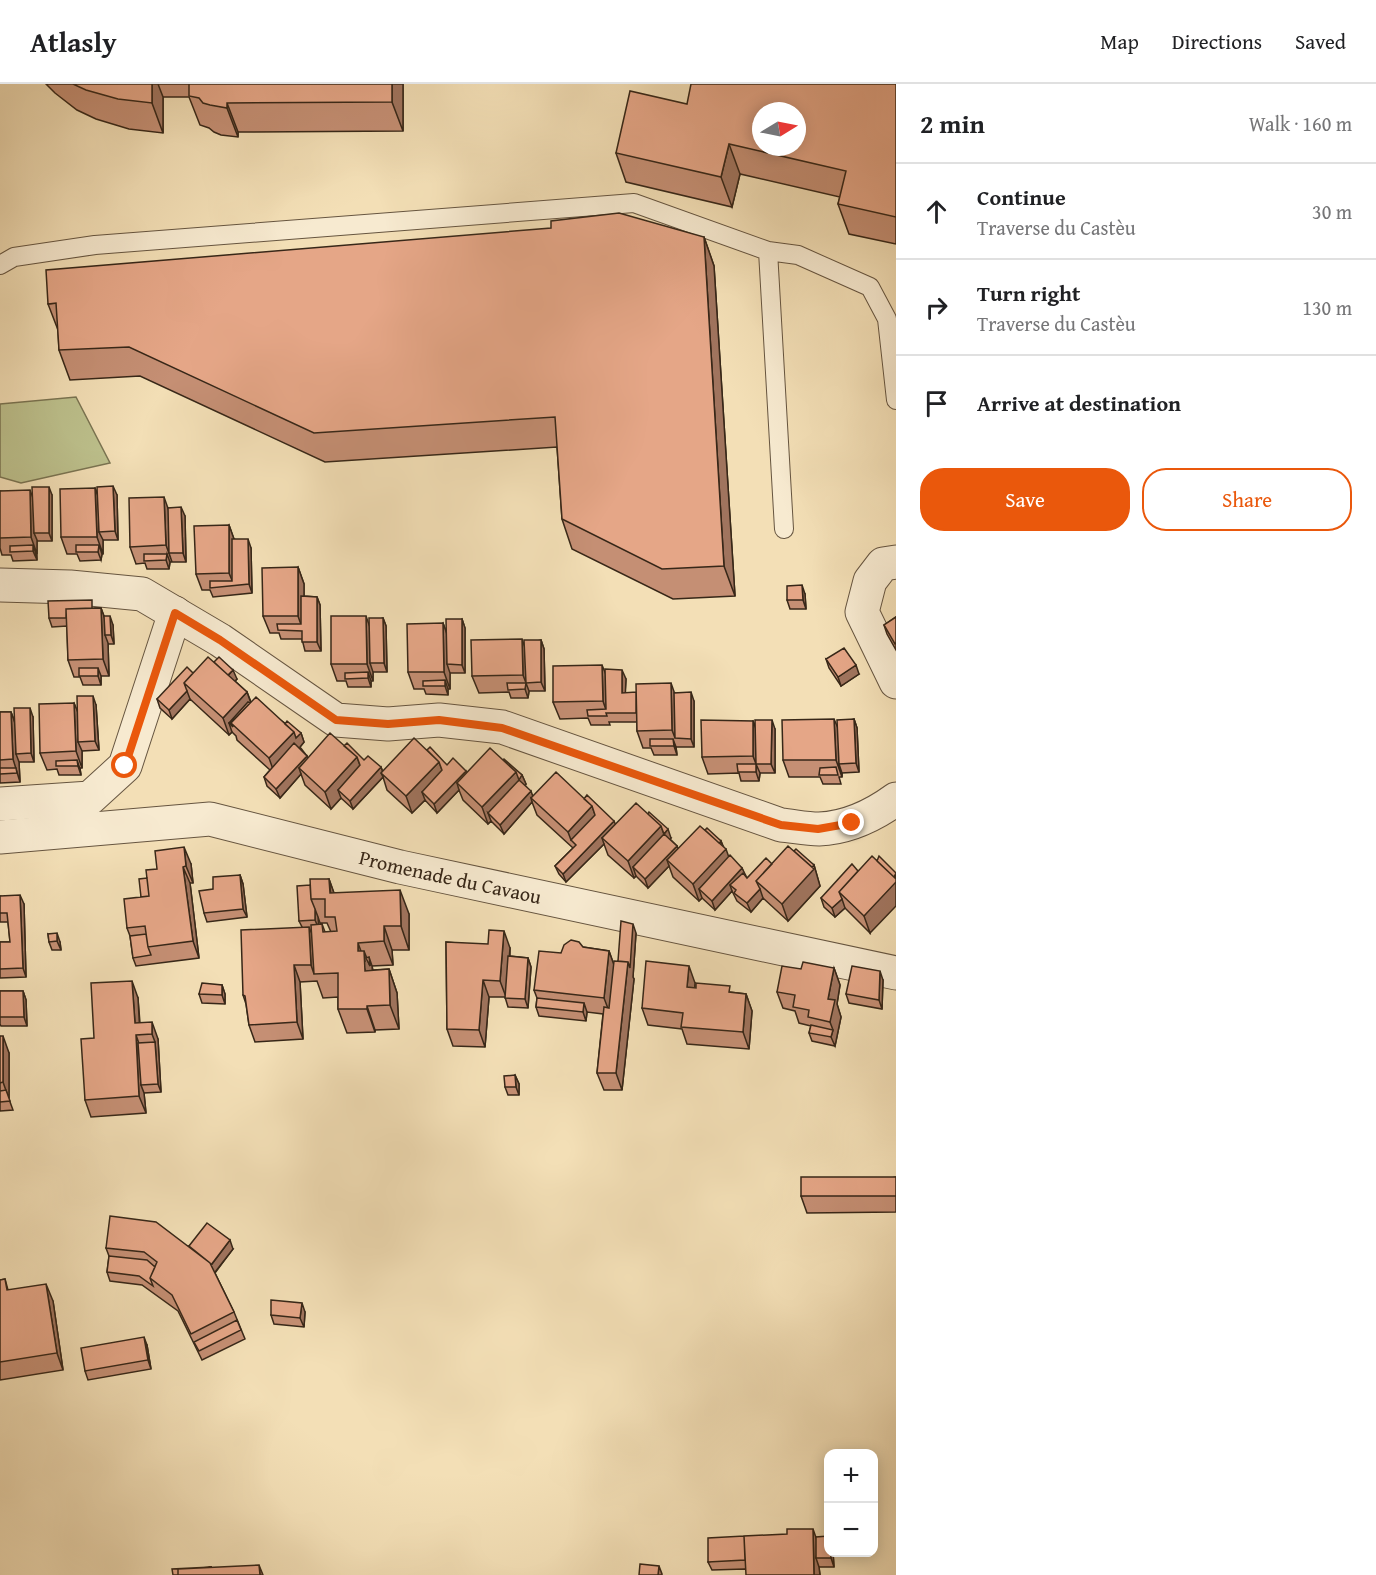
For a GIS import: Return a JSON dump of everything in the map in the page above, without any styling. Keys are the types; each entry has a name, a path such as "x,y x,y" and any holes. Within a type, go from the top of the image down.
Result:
{"street":[{"path":"896,561 883,564 870,581 862,612 896,682"},
{"path":"0,585 70,587 142,594 220,640 336,720 388,724 439,720 502,728 781,825 818,829 852,823 884,808 896,799"},
{"path":"0,804 90,798 125,766 175,613"},
{"name":"Promenade du Cavaou","path":"0,837 210,819 400,867 896,974"}],"lane":[{"path":"0,265 14,257 95,245 634,203 768,250 798,255 870,287 887,319 896,400"},
{"path":"768,250 784,529"}],"green space":[{"path":"76,397 110,463 21,483 0,477 0,404"}],"building":[{"path":"73,84 152,84 152,103 118,99"},
{"path":"189,84 392,84 392,102 227,103 227,108 203,103 199,98 189,96"},
{"path":"691,84 896,84 896,217 838,204 846,171 781,156 806,156 806,102 752,102 752,149 729,144 721,177 616,153 630,91 687,104"},
{"path":"619,213 704,237 724,566 662,569 562,519 555,417 314,433 129,347 59,350 56,303 48,304 46,270 551,228 551,221"},
{"path":"113,486 115,531 99,532 97,487"},
{"path":"32,487 49,487 49,533 34,533"},
{"path":"95,488 97,537 61,537 60,489"},
{"path":"30,490 31,537 0,538 0,491"},
{"path":"164,497 166,545 130,547 129,498"},
{"path":"181,507 183,553 169,553 168,508"},
{"path":"229,525 229,573 196,574 194,526"},
{"path":"232,539 248,539 249,584 210,588 210,581 232,581"},
{"path":"33,545 33,551 10,552 10,546"},
{"path":"76,545 99,545 98,552 76,552"},
{"path":"144,554 167,554 166,560 144,561"},
{"path":"298,567 298,616 263,616 262,568"},
{"path":"802,585 803,600 787,600 787,586"},
{"path":"301,596 317,597 317,642 302,642 302,631 278,630 277,624 301,624"},
{"path":"92,600 92,608 66,609 66,618 49,618 48,601"},
{"path":"101,608 103,659 68,660 66,609"},
{"path":"104,616 110,616 111,635 105,635"},
{"path":"331,616 366,616 367,664 331,664"},
{"path":"896,617 896,643 895,644 884,625"},
{"path":"369,618 383,618 384,663 370,663"},
{"path":"446,619 462,619 462,665 447,664"},
{"path":"443,623 444,672 408,672 407,624"},
{"path":"522,639 523,675 472,676 471,640"},
{"path":"524,640 541,640 541,682 526,683"},
{"path":"844,648 856,665 838,677 826,659"},
{"path":"208,657 247,692 223,718 184,683"},
{"path":"219,657 233,670 228,675 214,662"},
{"path":"602,665 603,701 553,702 553,666"},
{"path":"187,667 193,673 184,683 187,691 169,710 157,699"},
{"path":"79,668 98,668 98,676 79,676"},
{"path":"605,669 622,670 622,693 636,692 636,713 606,713 607,716 588,716 587,710 606,709"},
{"path":"368,672 368,678 345,679 345,673"},
{"path":"445,680 445,686 423,686 423,681"},
{"path":"507,683 526,683 525,689 508,690"},
{"path":"671,683 672,730 637,731 636,684"},
{"path":"691,692 691,739 675,738 674,693"},
{"path":"77,696 93,696 95,741 78,742"},
{"path":"256,697 294,732 269,758 231,723"},
{"path":"248,702 250,703 231,723 233,727 229,723"},
{"path":"74,703 76,751 40,753 39,704"},
{"path":"14,708 30,708 31,753 16,754"},
{"path":"0,712 11,712 13,759 0,760"},
{"path":"834,719 836,760 783,760 782,720"},
{"path":"854,719 856,763 839,764 837,720"},
{"path":"701,720 753,721 753,756 702,757"},
{"path":"755,720 772,720 771,764 756,764"},
{"path":"287,721 301,733 296,738 294,732 285,724"},
{"path":"330,733 357,757 325,792 299,768"},
{"path":"414,738 439,762 406,796 381,773"},
{"path":"650,739 673,739 674,746 650,746"},
{"path":"294,743 307,756 276,789 264,777"},
{"path":"347,743 364,760 368,756 381,767 350,801 338,790 360,765 357,757 344,746"},
{"path":"430,747 447,765 453,758 466,771 434,804 422,792 442,770 439,762 427,750"},
{"path":"490,748 516,772 482,807 457,783"},
{"path":"504,759 522,775 519,780 516,772"},
{"path":"77,760 78,766 56,766 56,761"},
{"path":"737,764 756,764 756,772 738,772"},
{"path":"836,767 838,775 819,775 820,768"},
{"path":"0,768 16,768 17,773 0,774"},
{"path":"556,772 592,806 568,832 531,798"},
{"path":"519,780 531,791 500,825 488,813"},
{"path":"587,795 614,821 563,874 555,866 576,845 571,840 595,815 592,806 584,799"},
{"path":"636,803 661,826 628,861 602,838"},
{"path":"649,812 668,829 664,834 661,826 648,814"},
{"path":"700,826 726,849 693,884 667,860"},
{"path":"707,828 721,841 719,843 705,830"},
{"path":"664,834 677,846 645,879 633,867"},
{"path":"788,846 814,869 782,904 756,881"},
{"path":"184,847 186,866 183,867 193,941 148,947 145,926 127,928 124,899 149,896 146,870 157,869 155,851"},
{"path":"796,849 814,865 812,867 794,851"},
{"path":"730,855 742,868 712,901 699,889"},
{"path":"872,856 896,879 896,882 864,916 839,892"},
{"path":"879,856 896,873 894,877 877,861"},
{"path":"766,858 772,864 756,881 760,889 747,903 734,893 736,890 730,885 743,873 747,878"},
{"path":"852,864 858,871 839,892 842,899 832,908 821,898"},
{"path":"240,875 243,909 204,913 199,891 213,889 213,877"},
{"path":"147,878 149,896 141,897 139,879"},
{"path":"310,879 329,879 330,893 400,890 401,926 384,926 384,941 358,943 358,951 364,951 365,971 389,969 390,1005 367,1006 367,1009 338,1009 338,973 314,974 311,925 322,924 323,932 337,931 335,917 325,917 325,899 311,899"},
{"path":"310,885 315,920 299,921 297,886"},
{"path":"20,895 23,968 0,969 0,942 10,942 7,913 0,913 0,896"},
{"path":"621,921 633,924 630,968 628,962 618,961"},
{"path":"309,927 311,965 294,965 297,1022 249,1025 243,995 241,930"},
{"path":"489,930 504,931 500,981 483,980 479,1030 447,1029 446,942 488,944"},
{"path":"57,933 57,941 49,942 48,934"},
{"path":"146,934 151,955 133,958 130,936"},
{"path":"571,940 579,942 583,947 609,951 604,998 534,990 539,951 561,953 564,945"},
{"path":"508,956 528,958 525,999 505,998"},
{"path":"614,961 628,962 616,1073 597,1073 604,1007 609,1008"},
{"path":"646,961 689,966 687,987 696,988 696,983 730,986 729,992 746,994 743,1032 681,1027 683,1013 642,1008"},
{"path":"803,962 834,968 828,999 835,1000 830,1022 808,1017 809,1010 793,1007 795,995 777,992 782,966 801,969"},
{"path":"852,966 880,971 879,1000 846,994"},
{"path":"132,981 135,1023 152,1022 152,1034 136,1035 139,1096 85,1100 81,1039 94,1038 91,983"},
{"path":"202,983 222,985 222,995 199,994"},
{"path":"0,991 23,991 24,1017 0,1017"},
{"path":"537,998 584,1003 583,1012 536,1007"},
{"path":"811,1025 833,1030 831,1037 809,1033"},
{"path":"0,1036 3,1036 3,1082 0,1083"},
{"path":"155,1042 158,1084 141,1085 138,1043"},
{"path":"515,1075 516,1087 505,1087 504,1076"},
{"path":"6,1090 10,1101 0,1102 0,1091"},
{"path":"801,1177 896,1177 896,1196 801,1196"},
{"path":"110,1216 156,1222 210,1263 234,1312 191,1334 172,1295 150,1278 157,1262 144,1252 106,1248"},
{"path":"207,1223 230,1240 211,1265 189,1246"},
{"path":"109,1256 147,1260 155,1267 150,1278 153,1286 139,1276 107,1272"},
{"path":"5,1279 7,1290 46,1284 57,1353 0,1362 0,1280"},
{"path":"271,1300 302,1303 300,1318 271,1315"},
{"path":"237,1320 241,1330 199,1351 194,1342"},
{"path":"144,1337 148,1360 85,1371 81,1348"},
{"path":"787,1529 813,1529 814,1575 746,1575 744,1536 787,1534"},
{"path":"744,1536 745,1560 708,1562 708,1538"},
{"path":"824,1536 824,1557 831,1558 816,1558 816,1537"},
{"path":"640,1564 659,1566 658,1575 639,1575"},
{"path":"259,1565 260,1575 178,1575 178,1569"},
{"path":"212,1567 178,1569 178,1575 173,1575 172,1569"}],"route":[{"path":"125,766 175,613 220,640 336,720 388,724 439,720 502,728 781,825 818,829 852,823"}]}
